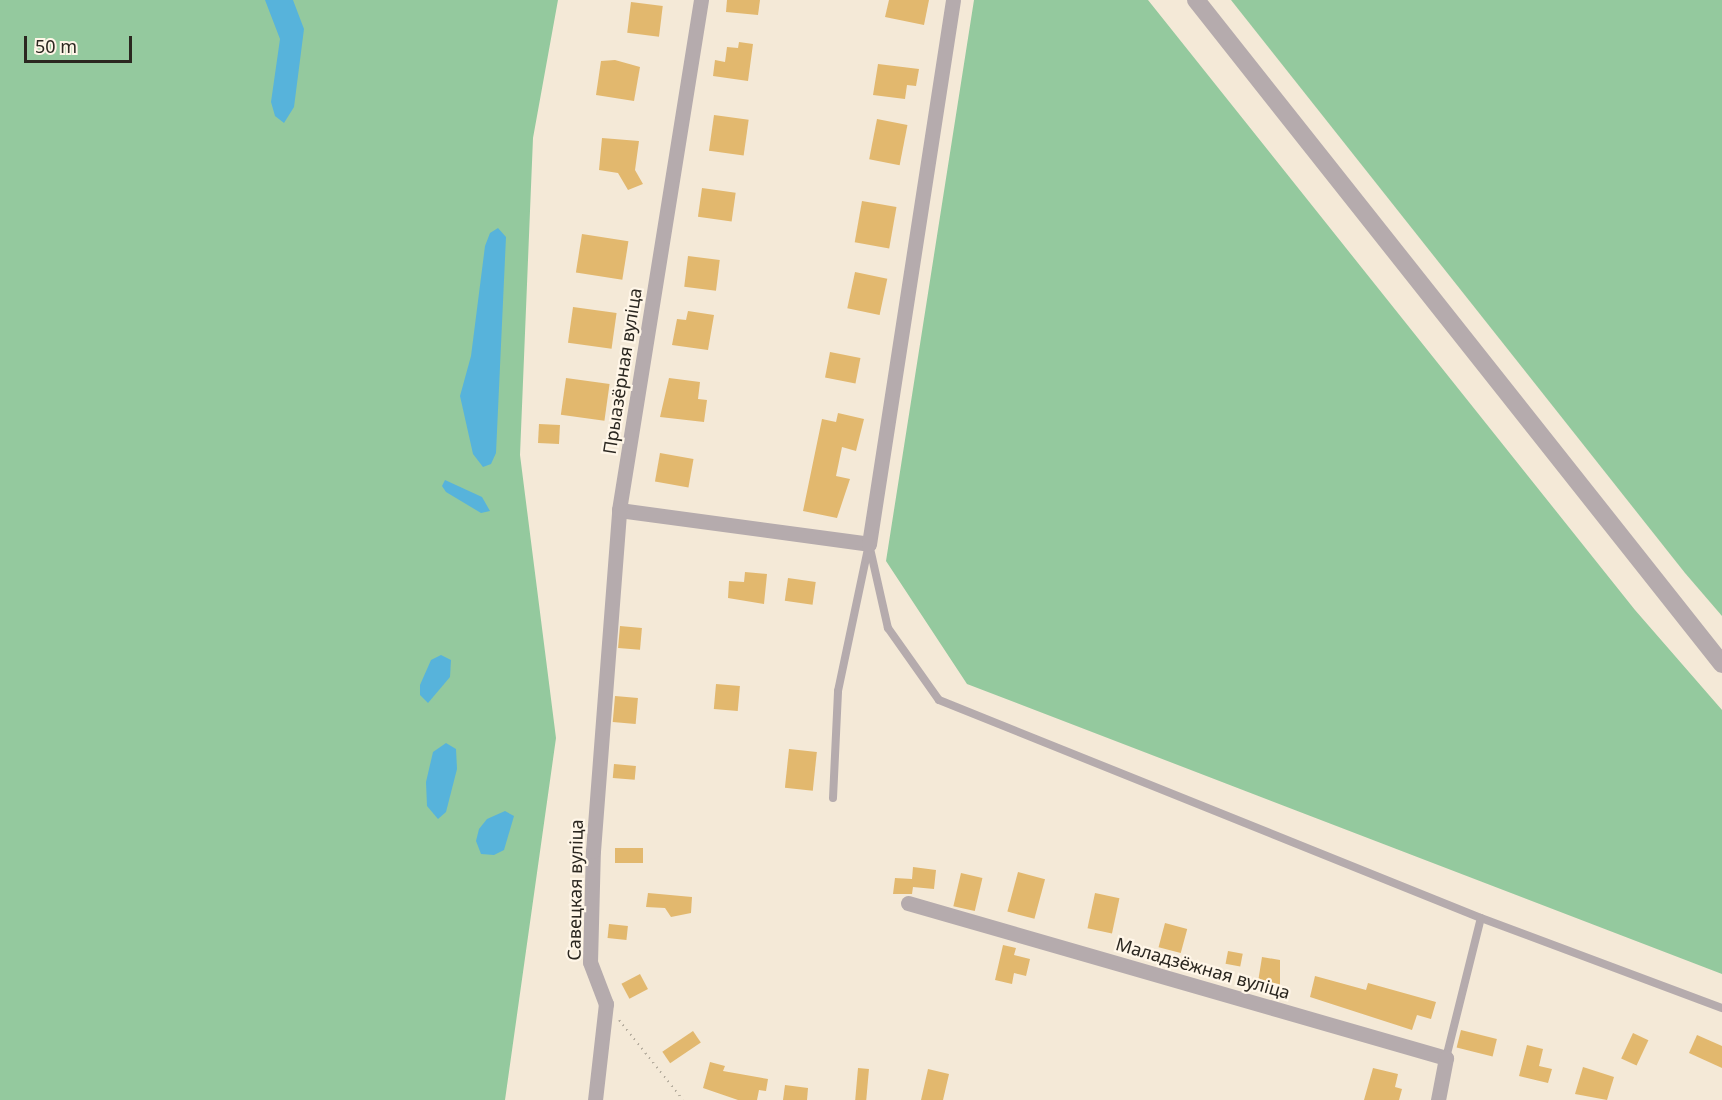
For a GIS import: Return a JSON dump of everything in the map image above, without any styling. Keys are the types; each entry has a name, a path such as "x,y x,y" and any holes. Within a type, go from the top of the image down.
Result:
{"street":[{"name":"Прыазёрная вуліца","path":"601,750 619,510 700,0"},
{"path":"619,510 869,544 953,0"},
{"path":"1196,0 1722,664"},
{"name":"Савецкая вуліца","path":"595,1100 606,1004 590,962 601,750"},
{"name":"Маладзёжная вуліца","path":"908,903 1446,1058"},
{"path":"1438,1100 1446,1058"}],"lane":[{"path":"833,798 838,691 869,544"},
{"path":"869,544 888,628 939,700 1481,918 1722,1008"},
{"path":"1446,1058 1481,918"}],"path":[{"path":"606,1004 683,1100"}],"green space":[{"path":"0,0 558,0 533,138 520,455 556,738 505,1100 0,1100"},
{"path":"974,0 1148,0 1635,610 1722,710 1722,974 967,684 886,561"},
{"path":"1231,0 1722,0 1722,616 1685,573"}],"water":[{"path":"265,0 293,0 304,29 294,107 284,123 275,116 271,102 280,39"},
{"path":"498,228 506,237 496,453 491,464 483,467 473,454 460,396 471,356 485,246 490,233"},
{"path":"445,480 482,497 490,511 481,513 446,492 442,486"},
{"path":"441,655 451,660 450,677 428,703 420,695 420,685 431,660"},
{"path":"446,743 456,749 457,769 446,812 438,819 427,806 426,782 433,752"},
{"path":"505,811 514,816 504,850 494,855 481,854 476,841 479,829 487,819"}],"building":[{"path":"727,0 760,0 758,15 726,12"},
{"path":"889,0 929,0 924,25 885,17"},
{"path":"631,2 663,6 659,37 627,33"},
{"path":"739,42 753,44 748,81 713,76 715,60 725,62 727,47 738,48"},
{"path":"615,60 640,67 634,101 596,95 601,61"},
{"path":"878,64 919,69 916,86 907,85 905,99 873,95"},
{"path":"714,115 749,120 744,156 709,151"},
{"path":"877,119 907,125 900,165 869,159"},
{"path":"602,138 639,141 635,170 643,184 628,190 618,173 599,170"},
{"path":"702,188 736,193 732,221 698,217"},
{"path":"862,201 896,207 889,248 855,242"},
{"path":"582,234 628,241 622,280 576,273"},
{"path":"688,256 720,260 716,291 684,287"},
{"path":"855,272 887,279 880,315 847,308"},
{"path":"573,307 617,313 612,349 568,343"},
{"path":"688,311 714,315 708,350 672,345 677,319 686,320"},
{"path":"830,352 860,358 855,383 825,378"},
{"path":"566,378 610,384 604,421 561,415"},
{"path":"669,378 700,382 698,399 707,400 704,422 660,417"},
{"path":"838,413 864,419 856,451 842,447 836,476 850,479 837,518 803,511 822,419 836,422"},
{"path":"539,424 560,425 559,444 538,443"},
{"path":"660,453 693,459 688,487 655,482"},
{"path":"745,572 767,574 764,604 728,598 729,581 744,582"},
{"path":"788,578 816,582 813,605 785,601"},
{"path":"620,626 642,628 640,650 618,648"},
{"path":"716,684 740,686 738,711 714,709"},
{"path":"615,696 638,698 636,724 613,722"},
{"path":"789,749 817,752 813,791 785,788"},
{"path":"614,764 636,766 635,780 613,778"},
{"path":"615,848 643,848 643,863 615,863"},
{"path":"913,867 936,870 934,889 913,887 912,894 893,894 895,878 912,879"},
{"path":"1018,872 1045,879 1034,919 1007,912"},
{"path":"961,873 982,878 975,911 953,906"},
{"path":"648,893 692,897 691,913 671,917 665,908 646,907"},
{"path":"1095,893 1119,898 1112,933 1088,928"},
{"path":"1165,923 1187,929 1181,953 1159,947"},
{"path":"609,924 628,926 626,940 608,938"},
{"path":"1003,945 1016,948 1014,955 1030,959 1026,976 1014,973 1012,984 995,980"},
{"path":"1228,951 1243,954 1240,967 1226,964"},
{"path":"1262,957 1280,960 1280,985 1258,982"},
{"path":"640,974 648,989 629,999 621,984"},
{"path":"1315,976 1366,990 1368,983 1436,1002 1431,1019 1417,1015 1412,1030 1310,997"},
{"path":"1461,1030 1497,1039 1493,1056 1457,1047"},
{"path":"693,1031 701,1043 670,1063 662,1052"},
{"path":"1633,1033 1648,1040 1637,1066 1621,1058"},
{"path":"1697,1035 1722,1046 1722,1068 1689,1053"},
{"path":"1527,1045 1543,1049 1539,1066 1552,1069 1548,1083 1519,1076"},
{"path":"710,1062 725,1066 723,1071 768,1079 766,1091 759,1090 757,1100 738,1100 703,1088"},
{"path":"1583,1067 1614,1077 1607,1100 1575,1094"},
{"path":"858,1068 869,1069 866,1100 855,1100"},
{"path":"1373,1068 1398,1074 1395,1087 1402,1089 1399,1100 1364,1100"},
{"path":"928,1069 949,1074 943,1100 921,1100"},
{"path":"785,1085 808,1088 807,1100 783,1100"}]}
